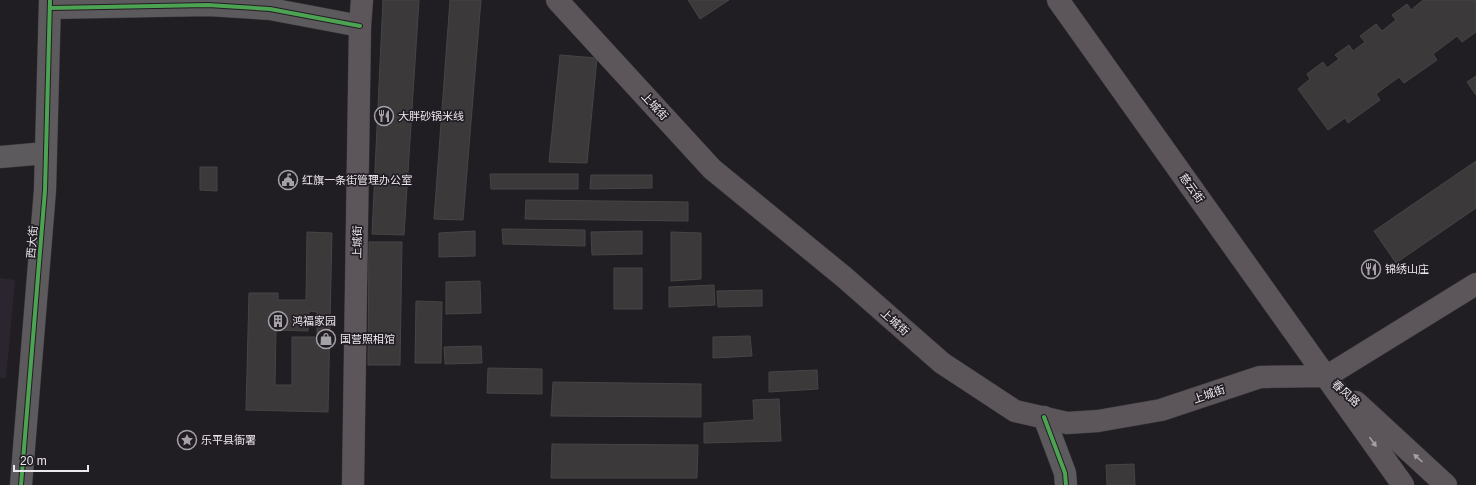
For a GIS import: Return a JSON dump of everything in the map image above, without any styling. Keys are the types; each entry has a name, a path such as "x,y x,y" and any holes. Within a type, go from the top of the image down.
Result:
{"main road":[{"name":"上城街","path":"353,485 360,26 362,0"},
{"name":"上城街","path":"557,0 712,168 844,277 942,363 1015,411 1067,423 1098,421 1161,410 1260,377 1327,376"},
{"name":"慈云街","path":"1058,0 1327,376"},
{"path":"1327,376 1476,284"},
{"name":"春风路","path":"1327,376 1448,484"},
{"name":"春风路","path":"1327,376 1403,485"}],"street":[{"path":"50,4 208,5 270,9 360,26"},
{"name":"西大街","path":"21,485 45,190 50,4"},
{"path":"0,157 46,154"},
{"path":"1044,417 1064,473 1066,485"}],"shaded area":[{"path":"0,278 15,280 6,378 0,378"}],"building":[{"path":"383,0 419,0 404,235 372,234"},
{"path":"450,0 481,0 463,220 434,219"},
{"path":"688,0 729,0 700,19"},
{"path":"1423,0 1476,0 1476,32 1462,42 1457,36 1433,54 1437,60 1404,83 1399,77 1376,94 1380,100 1348,123 1345,118 1328,130 1298,89 1310,79 1307,74 1323,62 1327,68 1339,59 1335,55 1349,45 1353,51 1365,42 1360,36 1376,24 1382,31 1396,20 1392,15 1407,4 1411,10"},
{"path":"560,55 597,58 587,163 549,162"},
{"path":"1476,76 1476,95 1467,82"},
{"path":"1476,161 1476,208 1396,263 1374,231"},
{"path":"200,167 217,167 217,191 200,190"},
{"path":"490,174 578,174 578,189 491,189"},
{"path":"591,175 652,175 652,188 590,189"},
{"path":"526,200 688,202 688,221 525,219"},
{"path":"502,229 585,230 585,246 503,244"},
{"path":"475,231 475,256 439,257 439,233"},
{"path":"642,231 642,254 592,255 591,232"},
{"name":"鸿福家园","path":"307,232 332,233 328,412 246,410 249,293 278,293 278,300 306,300","holes":["309,311 317,312 317,337 292,337 292,385 275,385 276,330 308,331"]},
{"path":"671,232 701,233 701,279 671,281"},
{"path":"369,242 402,242 400,365 368,365"},
{"path":"614,268 642,268 642,309 614,309"},
{"path":"480,281 481,313 446,314 446,282"},
{"path":"714,285 715,305 669,307 669,287"},
{"path":"762,290 762,306 718,307 717,291"},
{"path":"416,301 442,302 441,363 415,363"},
{"path":"750,336 752,356 713,358 713,337"},
{"path":"481,346 482,363 445,364 444,347"},
{"path":"488,368 542,369 542,394 487,393"},
{"path":"817,370 818,389 769,392 769,372"},
{"path":"553,382 701,384 701,417 551,416"},
{"path":"779,399 781,441 704,443 704,423 754,420 753,400"},
{"path":"552,444 698,445 697,478 551,478"},
{"path":"1134,464 1135,485 1107,485 1106,465"}],"cycle path":[{"path":"21,485 45,190 50,0"},
{"path":"50,8 208,5 270,9 360,26"},
{"path":"1044,417 1065,473 1066,485"}],"place":[{"name":"大胖砂锅米线","path":"384,116"},
{"name":"红旗一条街管理办公室","path":"288,180"},
{"name":"锦绣山庄","path":"1371,269"},
{"name":"鸿福家园","path":"278,321"},
{"name":"国营照相馆","path":"326,339"},
{"name":"乐平县衙署","path":"187,440"}]}
